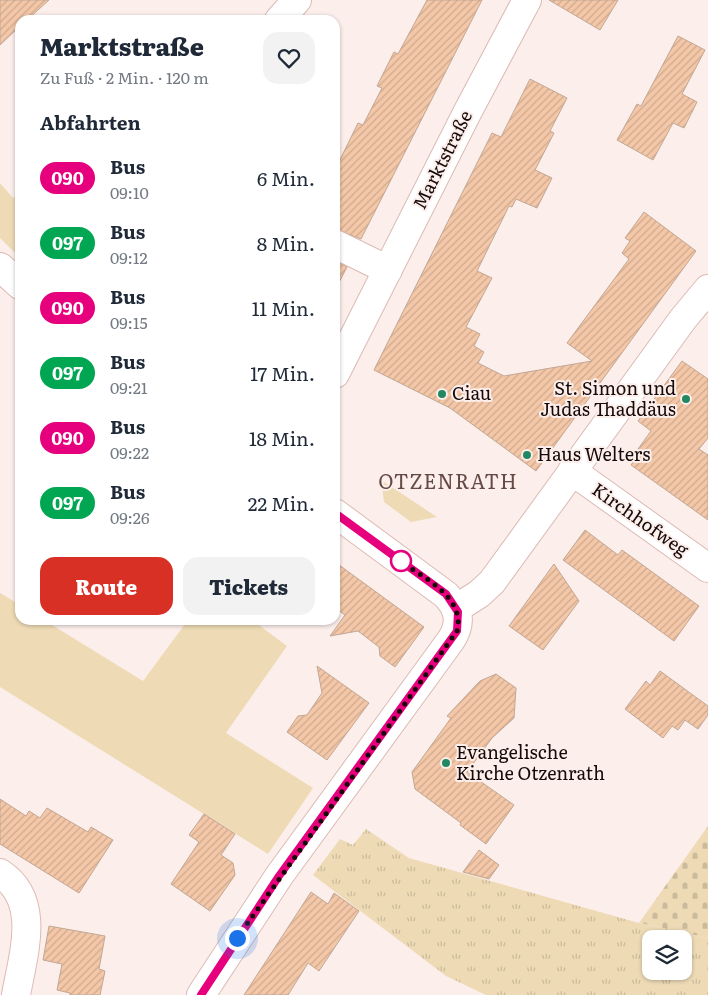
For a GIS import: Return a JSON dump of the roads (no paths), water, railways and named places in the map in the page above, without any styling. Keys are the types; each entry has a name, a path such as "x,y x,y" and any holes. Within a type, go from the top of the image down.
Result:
{"street":[{"path":"284,15 297,0"},
{"name":"Marktstraße","path":"340,364 527,0"},
{"path":"340,246 388,270"},
{"path":"0,267 15,280"},
{"path":"457,608 488,587 683,319 708,289"},
{"name":"Kirchhofweg","path":"572,471 708,568"},
{"path":"201,995 279,876 451,640 458,624 457,608 441,590 340,517"},
{"path":"0,873 18,892 26,918 26,936 16,995"}],"place":[{"name":"Ciau","path":"442,394"},
{"name":"St. Simon und Judas Thaddäus","path":"686,399"},
{"name":"Haus Welters","path":"527,455"},
{"name":"Evangelische Kirche Otzenrath","path":"446,763"}],"district":[{"name":"OTZENRATH","path":"448,482"}]}
